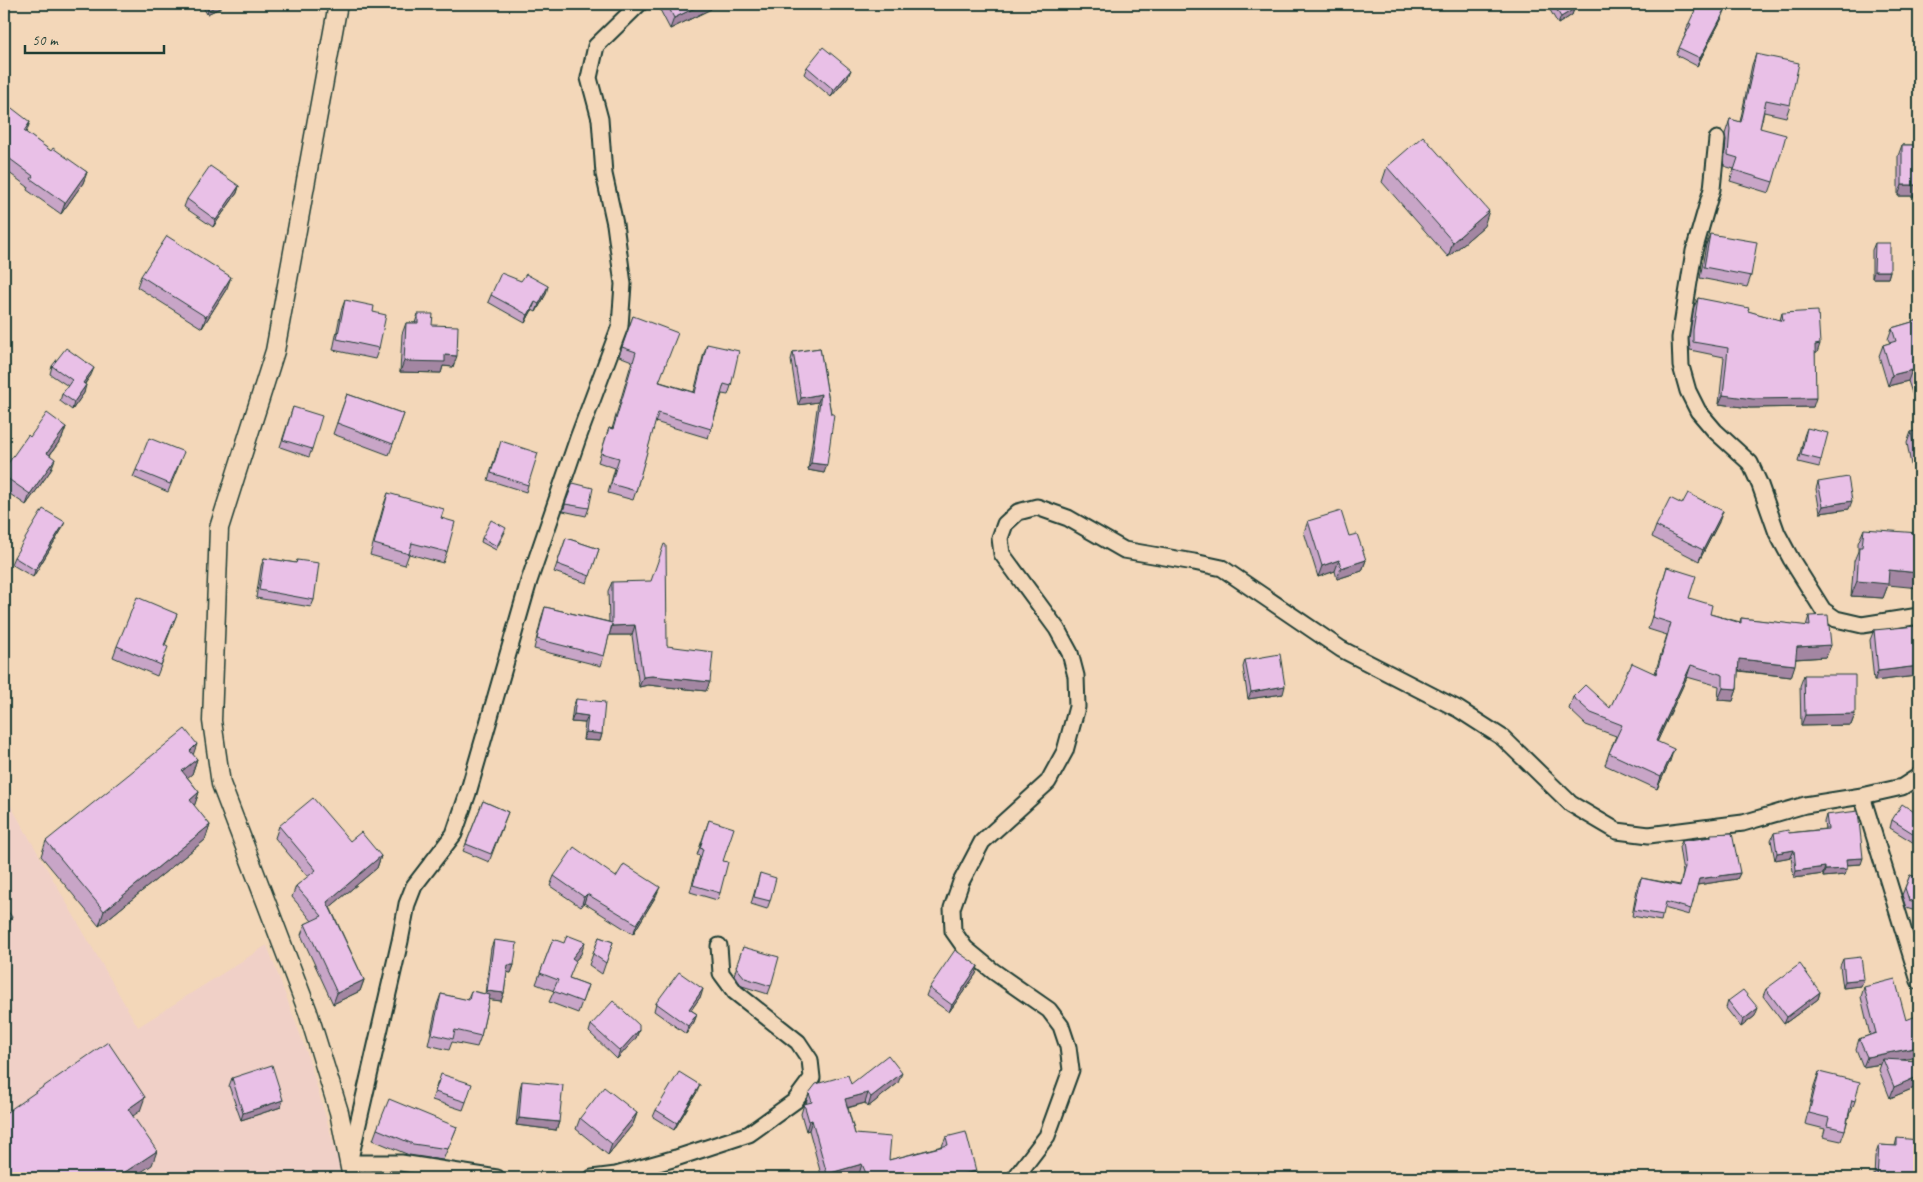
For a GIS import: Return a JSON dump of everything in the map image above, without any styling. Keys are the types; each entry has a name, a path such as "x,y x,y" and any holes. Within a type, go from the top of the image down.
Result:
{"street":[{"path":"338,4 275,351 219,528 212,721 221,784 308,1012 339,1112 350,1171"},
{"path":"350,1171 407,904 414,886 454,834 468,793 529,581 578,438 620,326 623,284 615,224 604,174 600,119 589,78 596,46 639,4"},
{"path":"1717,139 1712,189 1694,251 1680,338 1681,366 1688,391 1698,410 1715,431 1750,463 1791,559 1823,610 1836,619 1862,625 1919,616"},
{"path":"1015,1178 1047,1136 1070,1070 1068,1047 1061,1026 1049,1010 965,948 953,930 952,908 961,882 982,842 1048,782 1064,751 1077,707 1076,676 1070,653 1057,629 1002,554 1000,538 1005,524 1018,512 1037,507 1068,518 1124,550 1222,568 1341,649 1458,709 1503,738 1571,804 1617,831 1649,835 1743,823 1805,805 1862,796 1902,787 1919,776"},
{"path":"1862,796 1919,982"},
{"path":"592,1178 616,1175 749,1134 795,1101 812,1078 810,1060 798,1042 735,992 721,973 718,946"},
{"path":"350,1171 401,1163 497,1178"}],"shaded area":[{"path":"4,794 138,1027 267,945 307,1053 339,1162 340,1178 4,1178"}],"building":[{"path":"205,4 221,4 208,10"},
{"path":"667,4 703,4 674,18"},
{"path":"1553,4 1571,4 1574,9 1561,17"},
{"path":"1698,4 1711,4 1725,10 1700,58 1679,48 1691,24 1689,23"},
{"path":"823,47 851,70 834,90 807,67"},
{"path":"1756,54 1799,63 1790,105 1766,100 1760,128 1786,135 1773,182 1734,170 1738,158 1728,155 1730,119 1741,122"},
{"path":"4,102 30,122 24,131 51,151 53,148 87,172 65,203 31,179 33,176 6,156 4,159"},
{"path":"1423,136 1489,211 1453,242 1387,167"},
{"path":"1902,145 1919,145 1919,185 1902,185"},
{"path":"210,166 239,186 216,220 187,199"},
{"path":"1710,234 1757,242 1751,276 1704,267"},
{"path":"167,236 231,277 206,317 141,276"},
{"path":"1875,243 1890,243 1890,271 1874,271"},
{"path":"501,273 521,281 526,274 548,286 539,304 535,302 528,315 491,295"},
{"path":"1698,298 1749,308 1748,311 1783,321 1782,313 1818,311 1820,344 1815,345 1816,398 1753,399 1723,395 1728,348 1693,342"},
{"path":"345,300 374,306 373,312 386,315 379,348 337,339"},
{"path":"418,314 433,314 432,325 458,326 457,356 445,355 445,362 404,361 406,323 418,323"},
{"path":"633,316 678,333 659,382 695,393 707,344 739,351 731,386 724,384 711,429 658,413 636,491 611,484 619,458 601,453 609,428 613,429 636,352 622,347"},
{"path":"1919,320 1918,388 1912,370 1892,375 1883,345 1896,341 1892,328"},
{"path":"66,348 94,368 83,383 86,385 74,402 62,394 72,380 52,366"},
{"path":"820,348 831,414 834,414 827,465 811,463 821,394 801,398 793,352"},
{"path":"347,394 404,414 393,444 337,423"},
{"path":"293,407 322,416 312,449 283,440"},
{"path":"47,413 66,427 47,453 55,459 30,494 4,476 4,469 28,435 30,437"},
{"path":"1807,428 1828,433 1821,460 1801,455"},
{"path":"1919,430 1919,479 1911,432"},
{"path":"149,438 184,452 170,484 136,470"},
{"path":"501,441 538,453 528,485 491,473"},
{"path":"1848,477 1852,501 1823,506 1818,482"},
{"path":"573,483 593,488 589,508 565,504"},
{"path":"388,493 444,509 441,518 455,522 447,552 412,543 409,554 374,544"},
{"path":"1688,493 1723,511 1703,550 1656,526 1670,498 1682,504"},
{"path":"43,509 65,522 35,570 14,557"},
{"path":"1341,511 1349,536 1357,534 1366,560 1341,568 1339,560 1322,566 1308,521"},
{"path":"491,520 506,528 497,546 482,538"},
{"path":"1864,529 1919,533 1919,573 1889,570 1888,584 1857,581 1859,547 1862,547"},
{"path":"566,538 599,549 590,576 557,564"},
{"path":"664,544 666,545 667,646 713,652 710,682 652,676 643,677 635,625 612,626 612,624 604,656 537,639 545,607 612,623 612,582 651,581"},
{"path":"264,558 296,563 297,560 319,563 314,600 259,590"},
{"path":"1667,567 1696,576 1689,598 1712,605 1710,614 1741,623 1741,618 1810,626 1809,616 1828,615 1831,645 1797,647 1795,665 1739,659 1737,689 1723,688 1723,675 1691,665 1656,741 1674,749 1661,777 1609,753 1622,725 1591,713 1573,697 1585,685 1610,708 1632,663 1656,674 1671,623 1652,617"},
{"path":"137,597 177,614 164,645 168,647 161,665 117,646"},
{"path":"1916,626 1917,633 1919,632 1919,666 1878,671 1874,630"},
{"path":"1280,654 1285,686 1251,692 1245,660"},
{"path":"1804,675 1855,675 1855,714 1805,715"},
{"path":"576,699 605,702 602,734 586,732 588,716 574,714"},
{"path":"185,729 197,744 190,751 197,759 182,771 199,792 190,800 210,825 104,911 46,841"},
{"path":"313,798 350,841 361,832 381,856 327,902 364,980 337,993 305,924 322,916 296,886 316,870 279,826"},
{"path":"483,801 508,812 491,854 466,844"},
{"path":"1902,804 1919,815 1919,837 1892,820"},
{"path":"1858,811 1863,858 1846,859 1847,869 1825,870 1825,867 1796,871 1794,850 1777,853 1774,833 1788,830 1789,833 1828,829 1826,815"},
{"path":"709,820 734,828 723,861 728,862 720,893 693,885 703,849 700,848"},
{"path":"1732,833 1740,873 1699,879 1691,909 1666,902 1663,915 1634,910 1641,878 1680,886 1685,867 1682,841 1711,837 1711,834"},
{"path":"574,847 616,877 624,864 660,887 637,924 587,894 584,897 554,876"},
{"path":"760,873 776,878 770,901 754,897"},
{"path":"1910,875 1919,878 1919,904 1909,900 1905,888"},
{"path":"4,906 12,917 4,923"},
{"path":"567,935 585,942 572,958 576,961 569,978 588,985 582,1002 553,991 558,980 540,973 553,939 564,943"},
{"path":"599,937 613,942 606,963 593,954"},
{"path":"494,940 517,943 514,965 508,965 504,993 487,991"},
{"path":"743,947 779,957 771,986 745,978 736,967"},
{"path":"955,950 978,966 952,1005 929,988"},
{"path":"1861,957 1864,979 1845,981 1843,959"},
{"path":"1800,964 1820,992 1787,1017 1766,989"},
{"path":"679,972 703,989 689,1009 697,1014 688,1026 656,1003"},
{"path":"1895,979 1906,1020 1919,1015 1919,1047 1867,1057 1859,1039 1876,1033 1864,987"},
{"path":"1743,990 1758,1008 1743,1020 1728,1001"},
{"path":"471,991 490,995 481,1036 455,1030 453,1039 432,1034 441,994 469,1000"},
{"path":"613,1001 639,1025 639,1030 620,1051 591,1025"},
{"path":"108,1042 145,1097 128,1109 157,1151 116,1178 4,1178 4,1114"},
{"path":"888,1055 902,1073 871,1097 868,1093 845,1099 855,1134 891,1137 889,1160 948,1145 946,1137 966,1132 976,1171 948,1178 868,1178 862,1164 827,1174 812,1120 809,1121 804,1104 812,1102 809,1093 816,1084 848,1075 851,1084"},
{"path":"1883,1059 1919,1061 1919,1076 1894,1087"},
{"path":"272,1065 283,1100 243,1113 232,1078"},
{"path":"679,1072 700,1085 677,1123 656,1110"},
{"path":"1819,1072 1860,1082 1855,1101 1852,1100 1845,1130 1827,1126 1829,1118 1809,1113"},
{"path":"441,1074 472,1084 466,1102 435,1092"},
{"path":"522,1081 563,1085 559,1122 519,1118"},
{"path":"604,1087 637,1113 612,1144 580,1118"},
{"path":"389,1099 457,1127 448,1149 413,1144 377,1129"},
{"path":"1897,1138 1919,1140 1919,1178 1877,1178 1879,1145 1897,1146"}]}
